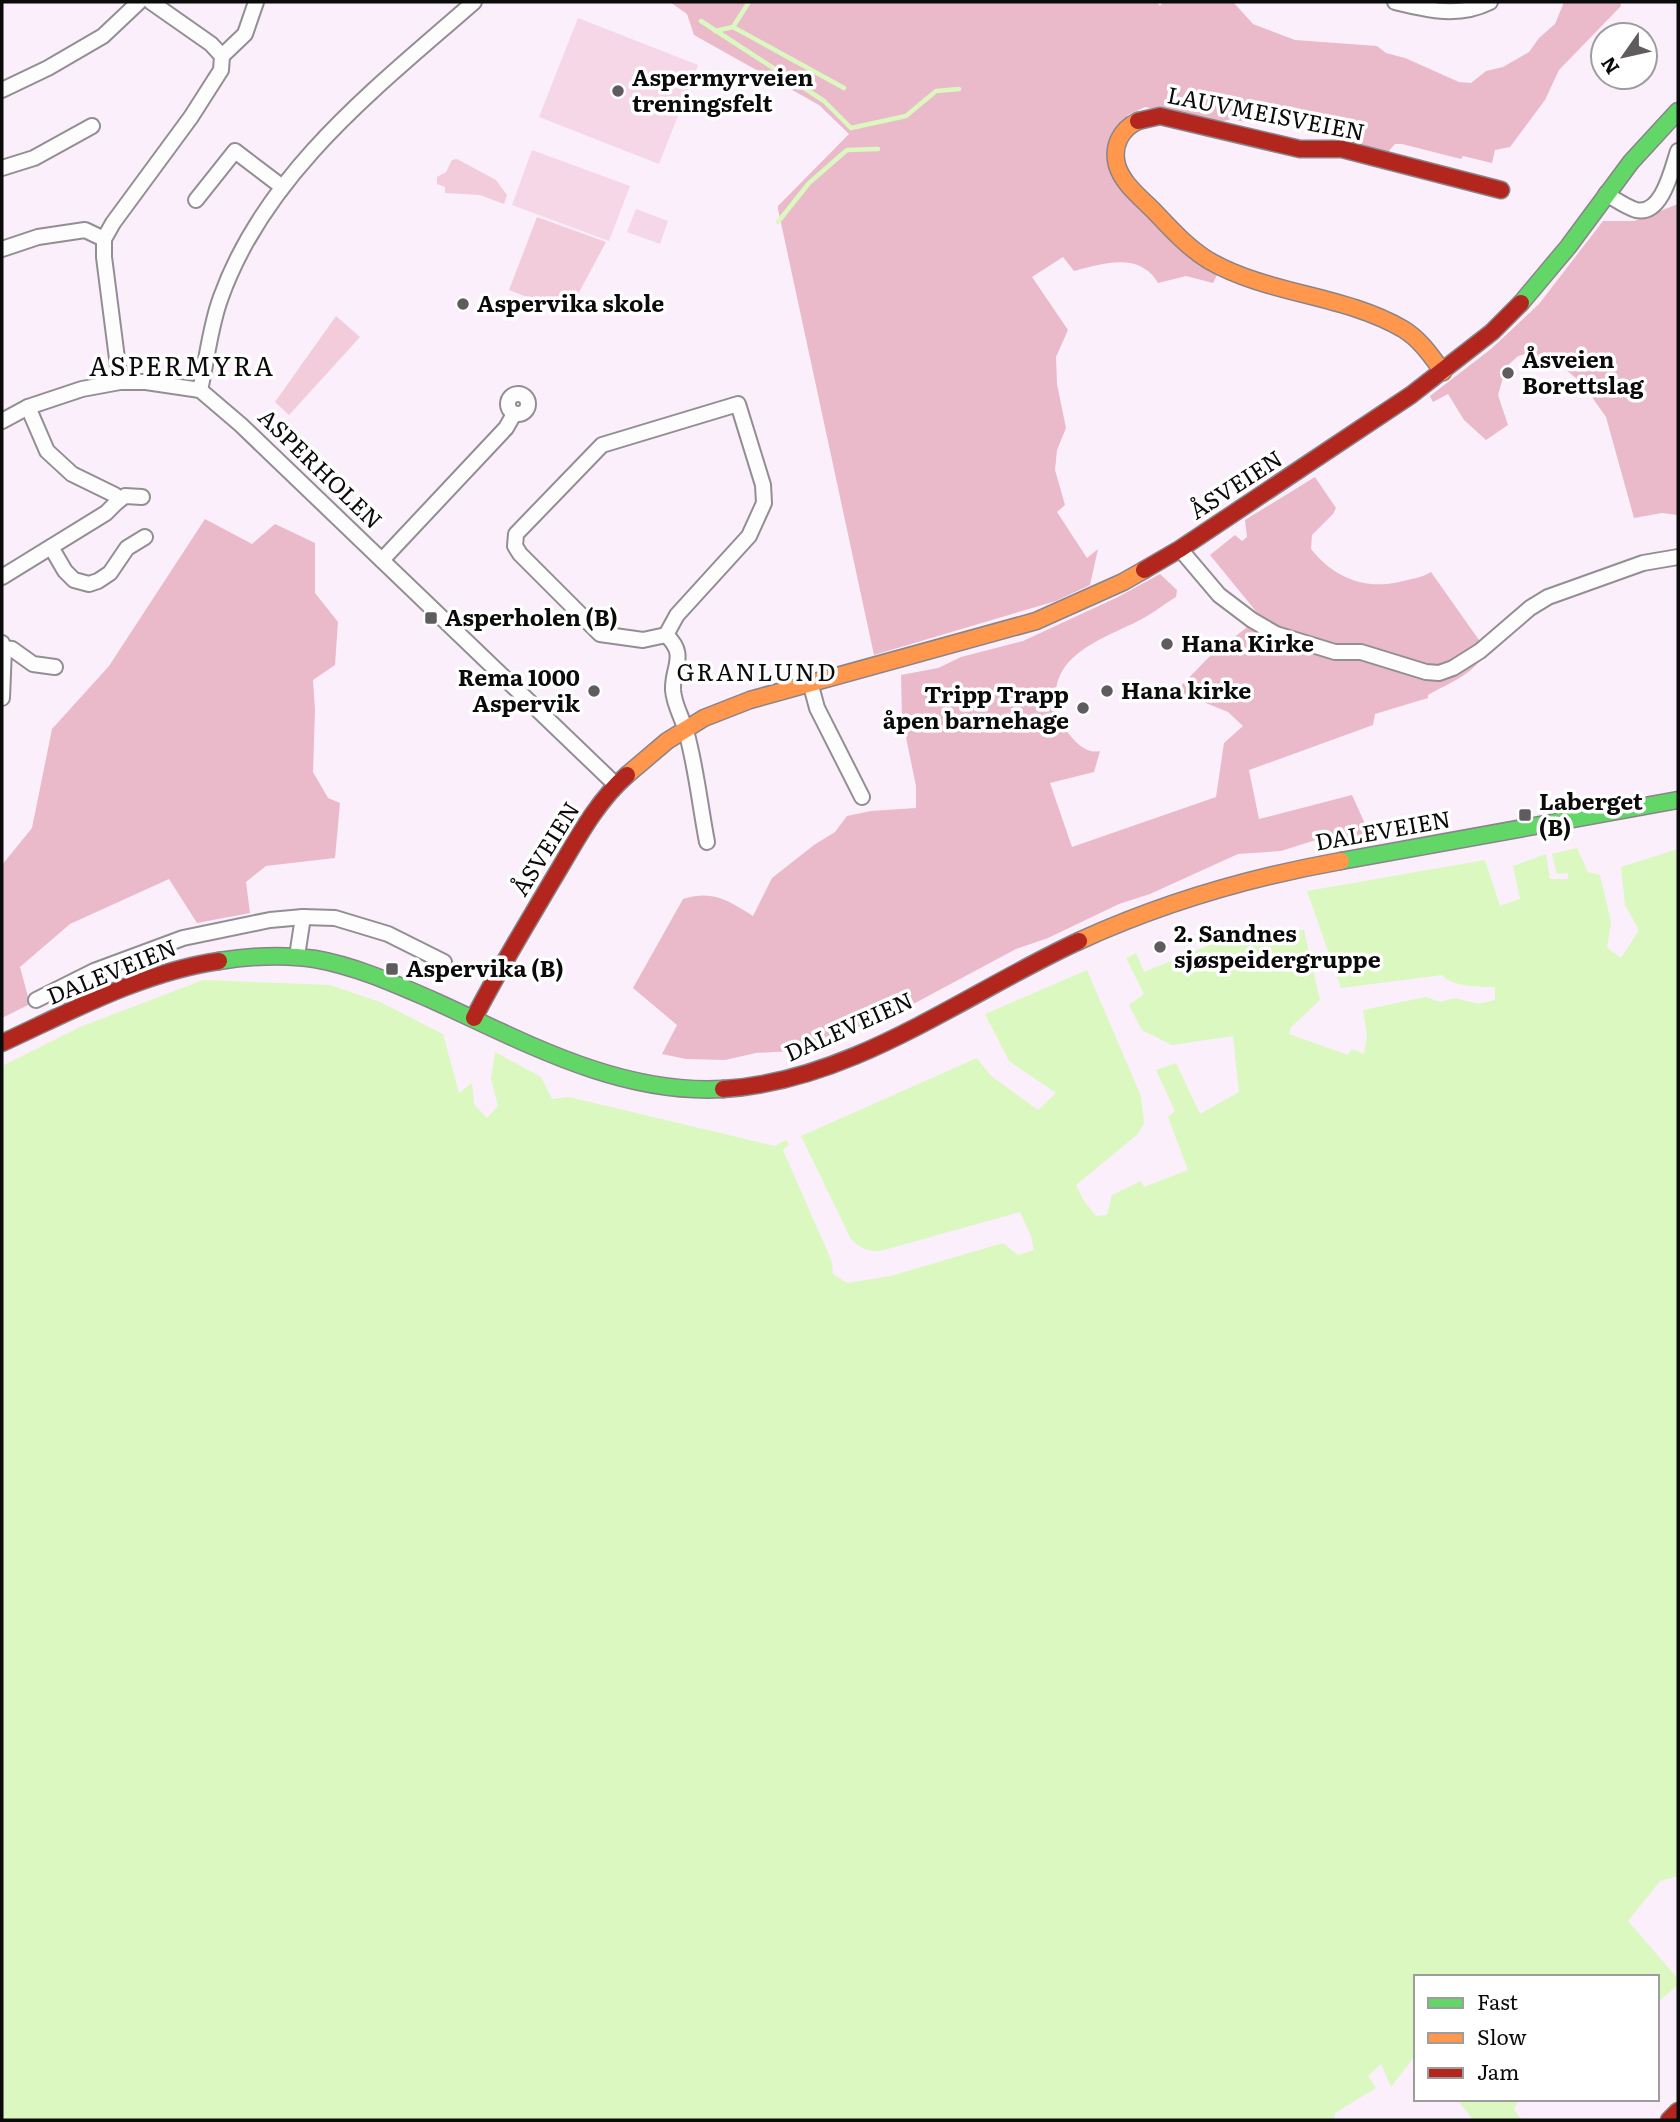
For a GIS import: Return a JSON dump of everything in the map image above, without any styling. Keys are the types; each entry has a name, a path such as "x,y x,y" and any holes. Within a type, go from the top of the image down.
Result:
{"street":[{"path":"2,90 48,68 103,36 139,2"},
{"path":"151,2 211,44 222,55"},
{"path":"120,382 104,239 191,117 221,70 222,55 245,34 256,2"},
{"path":"2,421 28,407 82,389 120,382 146,382 200,390 220,299 242,247 281,186 375,89 474,2"},
{"path":"1395,2 1446,13 1467,10 1490,2"},
{"name":"ÅSVEIEN","path":"474,1018 493,981 589,820 616,785 651,754 685,729 728,708 810,682 923,654 1036,621 1123,582 1180,549 1443,372 1492,332 1533,291 1606,194 1658,130 1678,111"},
{"name":"LAUVMEISVEIEN","path":"1443,372 1424,347 1405,330 1373,316 1241,275 1205,257 1188,245 1129,186 1119,172 1114,158 1116,144 1127,126 1145,117 1160,116 1300,149 1342,149 1501,190"},
{"path":"2,168 34,158 92,126"},
{"path":"196,200 235,151 281,186"},
{"path":"1606,194 1637,210 1649,209 1664,192 1678,151"},
{"path":"2,249 38,237 85,230 104,239"},
{"name":"ASPERHOLEN","path":"200,390 231,416 616,785"},
{"path":"738,404 763,485 764,503 749,536 677,615 666,635 643,640 600,634 520,554 514,540 516,534 602,445 738,404"},
{"path":"28,407 47,451 72,474 115,495 117,502"},
{"name":"ASPERHOLEN","path":"382,560 499,437 514,414"},
{"path":"2,577 106,513 125,496 142,497"},
{"path":"51,547 65,571 74,580 89,584 110,573 127,548 145,537"},
{"path":"1180,549 1219,595 1276,634 1335,652 1361,652 1426,672 1439,673 1453,668 1480,651 1530,608 1548,597 1643,563 1678,557"},
{"path":"666,635 674,642 677,650 678,664 673,688 677,710 685,729 707,842"},
{"path":"2,698 3,645 33,664 55,667"},
{"path":"810,682 817,708 862,797"},
{"name":"DALEVEIEN","path":"2,1043 115,992 201,962 240,957 297,956 365,971 474,1018 550,1055 596,1073 661,1087 713,1090 748,1087 785,1081 840,1061 1067,947 1141,914 1200,894 1320,864 1678,800"},
{"path":"297,956 303,916"},
{"name":"DALEVEIEN","path":"36,1000 94,971 183,938 303,916 335,918 388,934 444,962"},
{"path":"1670,2120 1678,2111"}],"shaded area":[{"path":"670,2 1157,2 1160,6 1163,2 1233,2 1253,24 1295,40 1377,46 1386,53 1405,58 1459,82 1471,83 1486,71 1503,67 1529,52 1539,38 1555,24 1564,2 1620,2 1621,6 1606,21 1589,21 1589,39 1559,70 1545,100 1510,147 1495,150 1492,163 1463,156 1461,159 1402,144 1395,144 1387,153 1346,142 1329,126 1251,105 1245,122 1231,119 1217,123 1145,107 1128,115 1108,150 1218,273 1213,283 1186,276 1158,283 1150,273 1131,263 1108,263 1074,271 1063,257 1032,277 1068,330 1056,357 1057,384 1066,428 1057,450 1055,470 1065,505 1057,512 1087,558 1098,549 1090,585 1056,601 874,655 778,209 849,134 819,105 694,35 687,14"},
{"name":"Aspermyrveien treningsfelt","path":"578,18 698,65 659,164 539,117"},
{"path":"532,150 630,186 609,241 512,205"},
{"path":"457,159 496,180 507,195 504,204 480,195 445,193 445,187 437,184 437,177 446,172 452,160"},
{"path":"1678,204 1678,515 1662,513 1634,518 1606,417 1582,383 1544,352 1538,360 1526,354 1518,356 1506,367 1498,395 1508,425 1486,440 1464,420 1448,394 1433,402 1430,396 1491,349 1539,304 1603,221 1634,221"},
{"path":"636,209 668,221 660,244 627,232"},
{"path":"537,217 606,242 568,313 509,290"},
{"path":"336,316 360,337 289,415 275,402"},
{"path":"1315,477 1336,508 1312,535 1311,549 1320,559 1339,574 1374,584 1399,582 1431,572 1486,650 1469,671 1428,695 1428,698 1375,714 1373,725 1249,770 1259,819 1352,795 1371,837 1348,843 1319,839 1281,851 1238,854 1150,894 1119,904 1048,938 1016,949 902,1010 837,1037 791,1051 756,1053 725,1060 686,1059 662,1054 677,1025 633,988 683,899 694,896 720,898 753,916 772,878 835,832 847,816 871,811 916,808 916,786 902,718 901,675 938,668 961,657 1023,641 1118,597 1160,574 1177,590 1176,597 1144,618 1082,650 1061,673 1057,688 1057,705 1062,724 1083,747 1095,752 1100,751 1094,772 1050,783 1072,847 1216,797 1224,743 1243,726 1228,712 1176,691 1209,657 1259,615 1210,555 1235,535 1242,541 1247,537 1245,520"},
{"path":"205,519 252,544 275,524 315,543 315,593 338,622 335,665 313,680 313,772 328,798 340,803 335,858 266,866 246,882 250,913 197,923 169,879 70,924 20,967 30,1004 2,1018 2,865 32,828 52,729 109,666"},
{"path":"1577,848 1588,872 1600,875 1611,922 1607,948 1621,958 1639,930 1625,905 1621,867 1678,849 1678,1876 1660,1881 1628,1921 1678,1979 1678,1985 1659,2001 1659,1975 1414,1975 1414,2057 1391,2087 1381,2064 1368,2076 1376,2088 1335,2113 1334,2120 2,2120 2,1066 80,1027 203,980 330,985 380,1002 443,1034 459,1093 472,1083 474,1104 487,1118 498,1106 491,1079 495,1052 541,1077 552,1099 569,1097 775,1146 786,1140 789,1145 783,1150 832,1262 833,1274 847,1283 891,1276 1003,1243 1018,1255 1034,1250 1020,1212 884,1250 862,1248 851,1239 801,1136 977,1058 990,1075 1038,1110 1056,1093 1009,1061 985,1014 1087,970 1141,1096 1144,1123 1138,1134 1076,1185 1096,1216 1107,1215 1112,1195 1141,1181 1144,1187 1188,1170 1168,1117 1175,1111 1156,1070 1176,1063 1200,1114 1239,1092 1233,1036 1172,1045 1142,1030 1129,1005 1144,994 1126,958 1136,953 1144,972 1222,940 1304,930 1320,1000 1291,1027 1289,1034 1348,1055 1352,1049 1364,1054 1367,1036 1363,1010 1426,997 1440,1002 1455,998 1478,1004 1495,1000 1495,987 1459,984 1442,975 1341,988 1307,891 1485,860 1500,906 1520,899 1513,866 1546,854 1550,879 1568,879 1568,873 1557,874 1552,854"},
{"path":"1459,2101 1517,2101 1514,2110 1522,2120 1473,2120"}],"waterway":[{"path":"715,31 733,27 749,2"},
{"path":"701,21 824,101 851,128 906,116 936,91 959,89"},
{"path":"733,27 844,88"},
{"path":"778,222 809,183 847,150 878,149"}],"traffic: fast":[{"path":"1521,303 1568,247 1631,162 1678,111"},
{"path":"1341,861 1678,800"},
{"path":"219,961 279,956 330,962 388,981 536,1048 609,1074 684,1089 723,1089"}],"traffic: slow":[{"path":"1138,121 1119,139 1116,151 1119,172 1132,189 1193,249 1231,272 1255,281 1380,317 1415,338 1443,372"},
{"path":"627,775 667,741 704,718 750,700 1036,621 1144,570"},
{"path":"1079,941 1110,927 1207,893 1341,861"}],"traffic: jam":[{"path":"1138,121 1160,116 1300,149 1342,149 1501,190"},
{"path":"1144,570 1180,549 1411,395 1492,332 1521,303"},
{"path":"474,1018 585,825 604,799 627,775"},
{"path":"723,1089 771,1083 862,1053 1079,941"},
{"path":"2,1043 135,983 191,966 219,961"},
{"path":"1669,2120 1678,2111"}],"place":[{"name":"Aspermyrveien treningsfelt","path":"618,91"},
{"name":"Aspervika skole","path":"463,304"},
{"name":"Åsveien Borettslag","path":"1508,373"},
{"name":"Asperholen (B)","path":"431,618"},
{"name":"Hana Kirke","path":"1167,644"},
{"name":"Rema 1000 Aspervik","path":"594,691"},
{"name":"Hana kirke","path":"1107,691"},
{"name":"Tripp Trapp åpen barnehage","path":"1083,708"},
{"name":"Laberget (B)","path":"1525,815"},
{"name":"2. Sandnes sjøspeidergruppe","path":"1160,947"},
{"name":"Aspervika (B)","path":"392,969"}],"district":[{"name":"ASPERMYRA","path":"182,367"},
{"name":"GRANLUND","path":"757,673"}]}
